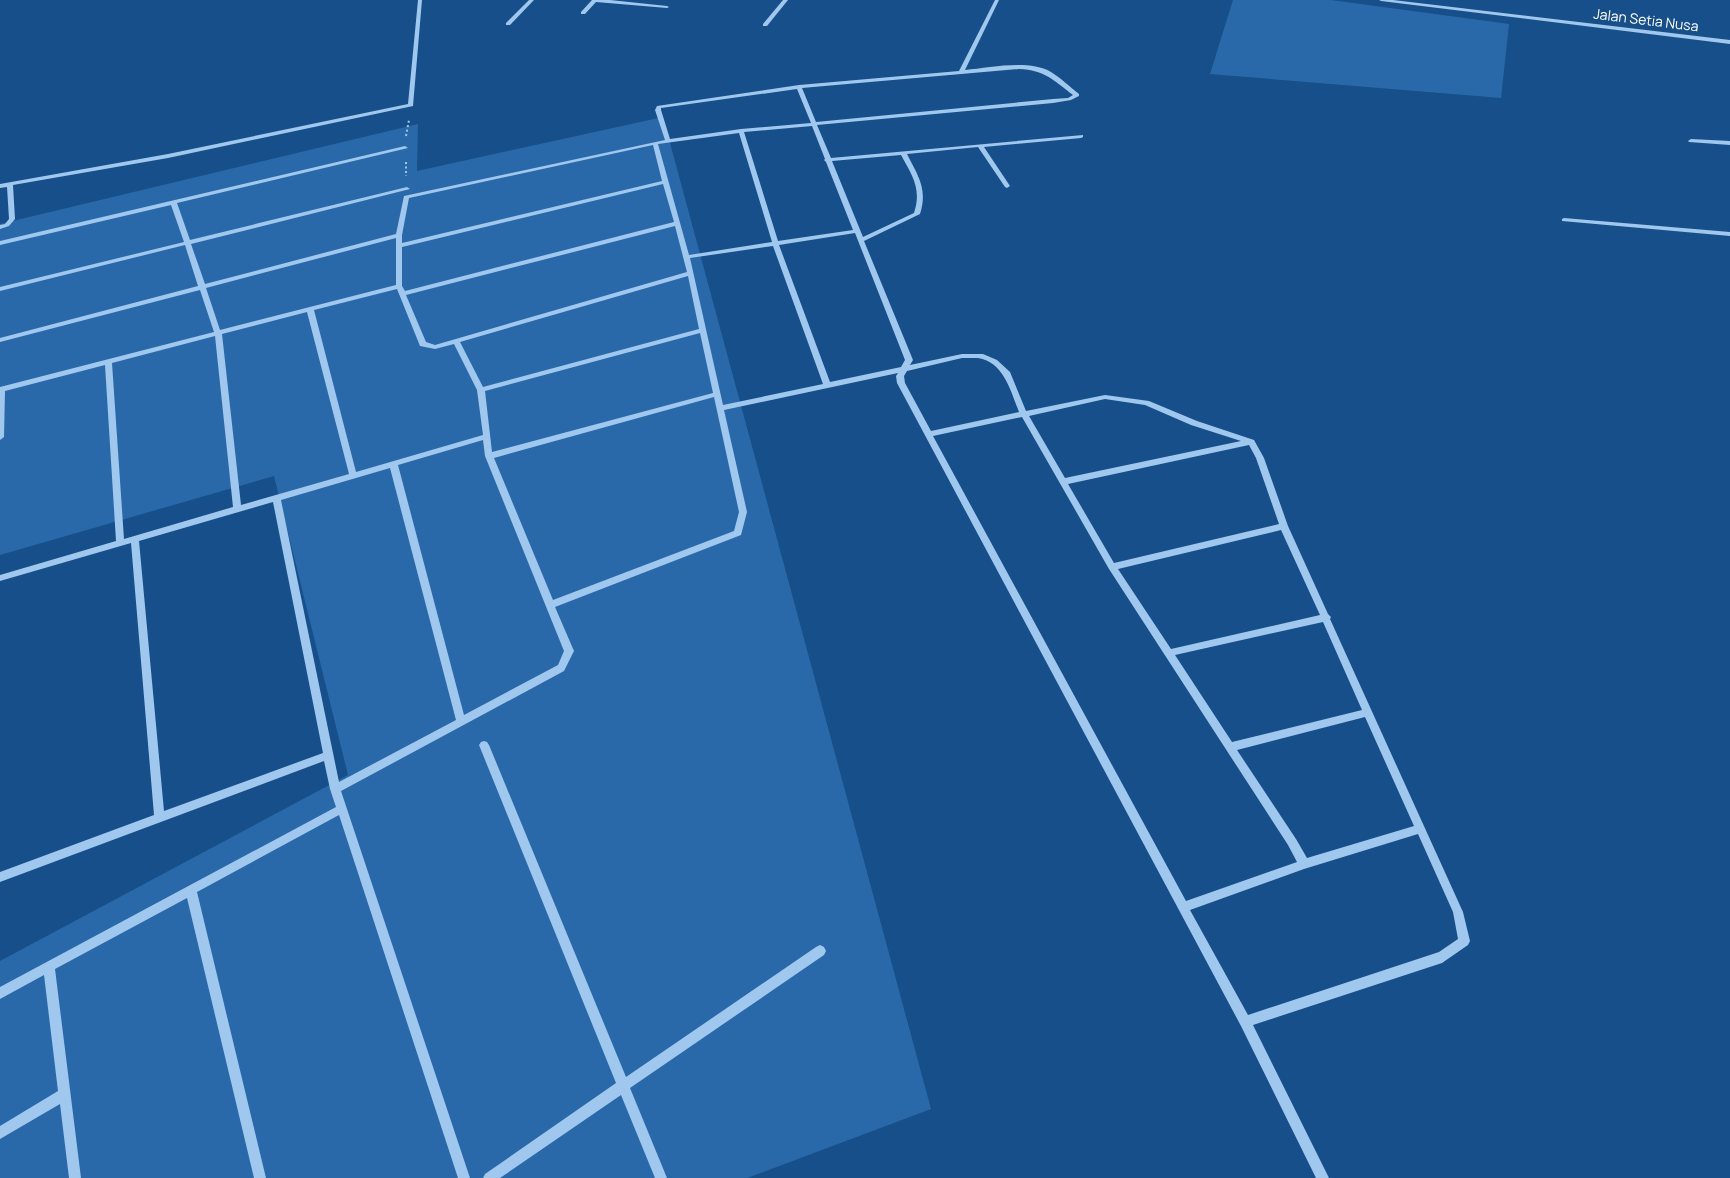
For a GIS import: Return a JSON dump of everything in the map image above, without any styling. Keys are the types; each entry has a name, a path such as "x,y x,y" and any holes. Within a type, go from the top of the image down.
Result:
{"street":[{"path":"0,186 168,156 411,105 420,0"},
{"path":"508,24 532,0"},
{"path":"584,13 595,0 667,8"},
{"path":"766,25 786,0"},
{"path":"962,71 997,0"},
{"name":"Jalan Setia Nusa","path":"1381,0 1730,42"},
{"path":"668,141 658,110 659,107 799,87 962,71 1034,68 1048,73 1077,95 1069,99 1053,101 741,130 668,141 406,197 399,235 399,286 423,344 435,347 691,273"},
{"path":"799,87 909,360 900,376 901,384 1245,1022 1323,1178"},
{"path":"741,130 774,243 828,386"},
{"path":"827,160 1081,136"},
{"path":"1690,141 1730,143"},
{"path":"550,605 738,533 743,512 722,408 717,394 691,273 655,143"},
{"path":"980,146 1007,186"},
{"path":"0,243 405,148"},
{"path":"861,240 917,214 922,202 920,186 903,153"},
{"path":"399,246 666,182"},
{"path":"0,227 7,225 12,218 10,184"},
{"path":"0,289 407,189"},
{"path":"174,203 189,242 218,334 237,508"},
{"path":"1564,220 1730,234"},
{"path":"402,294 677,223"},
{"path":"686,257 858,231"},
{"path":"0,340 399,235"},
{"path":"0,437 1,389 399,286"},
{"path":"310,309 353,474"},
{"path":"481,390 703,330"},
{"path":"335,789 561,668 569,651 489,456 481,390 456,340"},
{"path":"722,408 962,356 980,356 994,362 1007,374 1024,414 1112,567 1304,864"},
{"path":"108,361 120,543"},
{"path":"489,456 717,394"},
{"path":"928,434 1105,396 1146,403 1194,424 1250,442 1260,458 1284,526 1458,912 1464,941 1442,957 1245,1022"},
{"path":"0,578 393,462 486,437"},
{"path":"1062,482 1250,442"},
{"path":"393,462 461,721"},
{"path":"276,497 335,789 464,1178"},
{"path":"1112,567 1284,526"},
{"path":"135,538 159,818"},
{"path":"1169,653 1326,617"},
{"path":"1230,747 1369,712"},
{"path":"484,745 661,1178"},
{"path":"0,876 328,755"},
{"path":"0,993 341,809"},
{"path":"1183,906 1304,864 1419,828"},
{"path":"191,890 260,1178"},
{"path":"489,1178 820,950"},
{"path":"48,968 75,1178"},
{"path":"0,1133 64,1094"}],"path":[{"path":"405,148 411,105"}],"shaded area":[{"path":"1233,0 1331,0 1509,24 1501,98 1210,74"},
{"path":"663,117 931,1109 747,1178 0,1178 0,961 348,775 274,476 0,555 0,224 418,124 417,171"}]}
